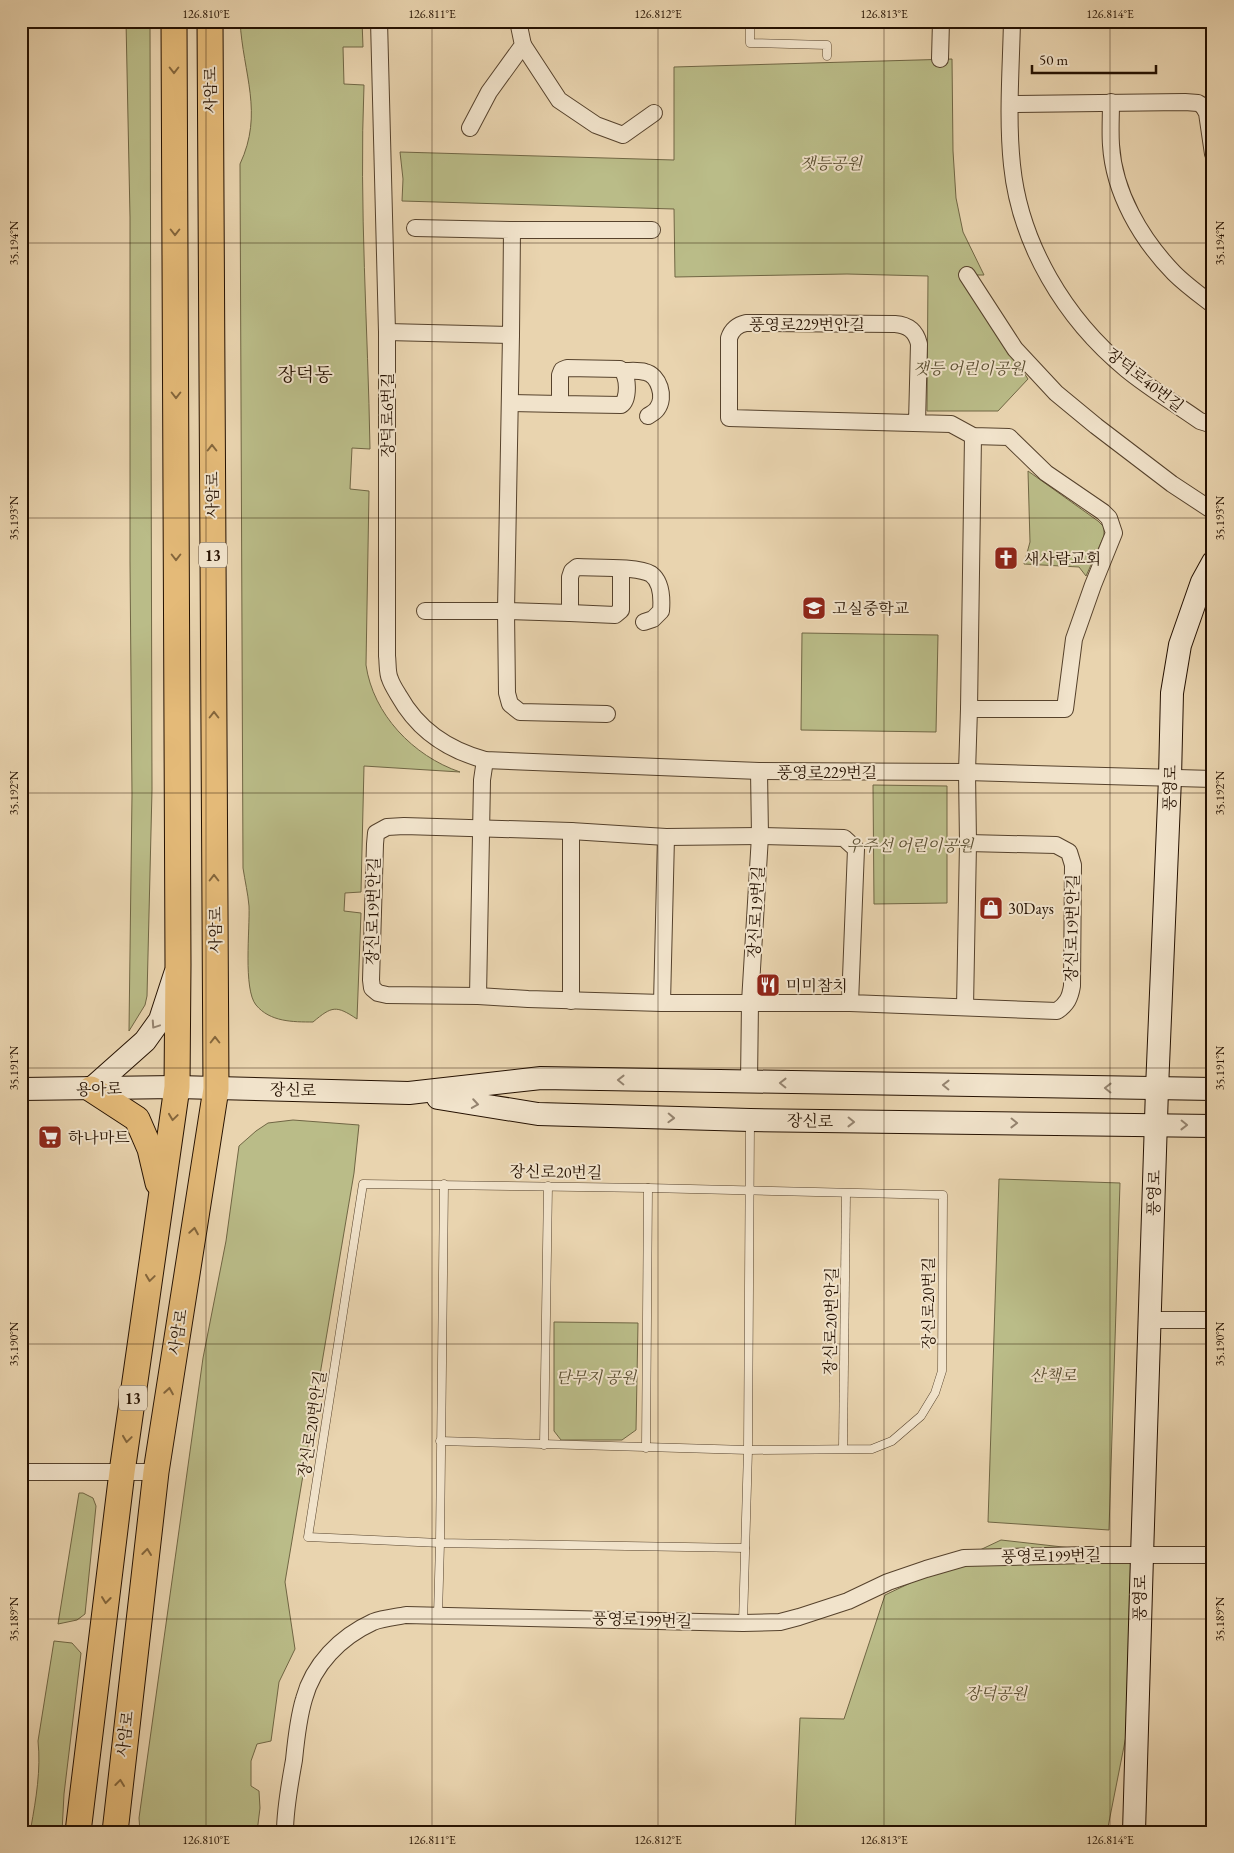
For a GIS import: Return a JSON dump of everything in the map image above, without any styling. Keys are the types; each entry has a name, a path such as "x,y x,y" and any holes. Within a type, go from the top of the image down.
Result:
{"main road":[{"name":"13","path":"78,1832 122,1472 177,1087 174,21"},
{"name":"사암로","path":"114,1832 156,1472 216,1089 210,21"},
{"name":"풍영로","path":"1134,1832 1157,1088 1172,693 1180,645 1202,582 1213,562"},
{"path":"162,1196 150,1149 137,1119 91,1089 144,1041 160,1020 178,964"},
{"name":"장신로","path":"177,1087 409,1093 541,1078 1213,1089"},
{"name":"용아로","path":"21,1089 177,1087"},
{"name":"장신로","path":"409,1093 538,1114 750,1120 1213,1126"}],"street":[{"name":"장덕로6번길","path":"379,21 387,332 387,656 389,679 419,724 445,745 465,755 485,760"},
{"path":"518,21 523,44 559,100 596,125 623,135 654,113"},
{"path":"940,59 941,21"},
{"name":"장덕로40번길","path":"1012,21 1012,166 1016,191 1029,240 1069,309 1102,346 1126,369 1200,421 1213,425"},
{"path":"470,128 489,92 523,44"},
{"path":"1111,102 1111,145 1116,175 1129,210 1151,248 1176,275 1213,305"},
{"path":"1011,104 1111,102 1208,104 1207,113 1213,154"},
{"path":"415,228 652,230"},
{"path":"512,230 506,694 510,704 520,712 606,714"},
{"path":"967,275 1015,349 1056,393 1165,478 1213,511"},
{"name":"풍영로229번안길","path":"917,423 919,344 917,336 908,327 895,324 746,323 740,324 731,333 729,338 729,418 951,424 973,436 1009,437 1046,473 1109,518 1114,533 1074,639 1065,709 969,709"},
{"path":"387,332 511,335"},
{"path":"560,404 560,375 562,370 568,368 620,369 644,372 654,376 658,381 660,392 657,409 648,416"},
{"path":"511,403 620,406 626,400 626,376 624,371"},
{"path":"965,1007 973,436"},
{"path":"570,613 570,577 572,571 577,567 640,570 652,575 659,585 662,600 661,611 653,619 644,622"},
{"path":"425,611 506,611 615,615 620,610 622,601 622,569"},
{"path":"478,996 482,780 485,760"},
{"name":"풍영로229번길","path":"485,760 759,771 967,772 1213,779"},
{"name":"장신로19번길","path":"749,1082 750,1002 760,836 759,771"},
{"name":"장신로19번안길","path":"850,1003 856,849 844,838 760,836 666,837 571,831 387,827 376,833 371,980 372,988 378,993 387,995 478,996 571,1001 850,1003 1057,1011 1065,1005 1070,996 1072,986 1073,865 1069,852 1056,845 968,843"},
{"path":"571,831 571,1001"},
{"path":"662,1003 666,837"},
{"path":"1150,1320 1213,1320"},
{"path":"21,1472 156,1472"},
{"name":"풍영로199번길","path":"285,1832 299,1722 304,1698 318,1665 358,1630 374,1622 406,1614 743,1623 780,1622 848,1601 888,1582 964,1558 1086,1555 1213,1555"}],"lane":[{"path":"750,21 750,44 826,44 826,56"},
{"path":"743,1623 748,1450 750,1120"},
{"name":"장신로20번길","path":"363,1184 444,1184 943,1195 942,1370 935,1393 921,1416 892,1441 872,1449 748,1450 440,1441"},
{"name":"장신로20번안길","path":"363,1184 308,1537 440,1543 745,1548"},
{"path":"438,1615 444,1184"},
{"path":"544,1445 548,1186"},
{"path":"646,1448 648,1188"},
{"name":"장신로20번안길","path":"842,1448 846,1194"}],"green space":[{"path":"126,21 150,21 152,790 147,996 145,1005 129,1031 132,795 130,217"},
{"path":"240,21 362,21 363,47 343,47 344,84 364,85 363,222 370,449 352,448 350,489 369,491 366,665 370,683 377,700 386,716 398,731 426,755 460,772 364,766 361,892 345,893 344,911 361,913 357,1019 344,1011 334,1009 313,1022 275,1018 262,1011 256,1005 252,997 248,973 249,906 243,868 240,164 251,128 251,110"},
{"path":"952,59 953,151 956,198 963,232 984,275 960,275 1028,379 998,411 927,411 928,276 847,274 675,277 674,209 402,201 403,179 400,152 674,160 674,67"},
{"path":"1028,471 1104,527 1104,536 1086,576 1079,567 1024,564 1030,542"},
{"path":"802,633 938,635 936,732 801,730"},
{"name":"우주선 어린이공원","path":"873,785 947,786 947,903 874,904"},
{"path":"293,1120 359,1125 354,1173 285,1582 295,1649 279,1682 271,1741 257,1744 251,1761 251,1786 259,1791 260,1808 257,1832 140,1832 139,1818 203,1358 226,1241 239,1146 268,1123"},
{"name":"산책로","path":"999,1179 1120,1183 1109,1530 988,1522"},
{"name":"단무지 공원","path":"554,1322 638,1323 636,1430 622,1440 561,1440 554,1431"},
{"path":"79,1493 93,1498 96,1506 85,1614 77,1620 58,1624"},
{"name":"장덕공원","path":"1001,1540 1142,1556 1131,1711 1107,1832 795,1832 800,1718 844,1719 885,1595"},
{"path":"54,1641 72,1643 81,1653 64,1794 62,1832 33,1832 31,1827 38,1774 38,1741"}],"place":[{"name":"새사람교회","path":"1006,558"},
{"name":"고실중학교","path":"814,608"},
{"name":"30Days","path":"991,908"},
{"name":"미미참치","path":"768,985"},
{"name":"하나마트","path":"50,1137"}],"district":[{"name":"장덕동","path":"305,374"}],"park label":[{"name":"잿등공원","path":"831,163"},
{"name":"잿등 어린이공원","path":"969,368"}]}
